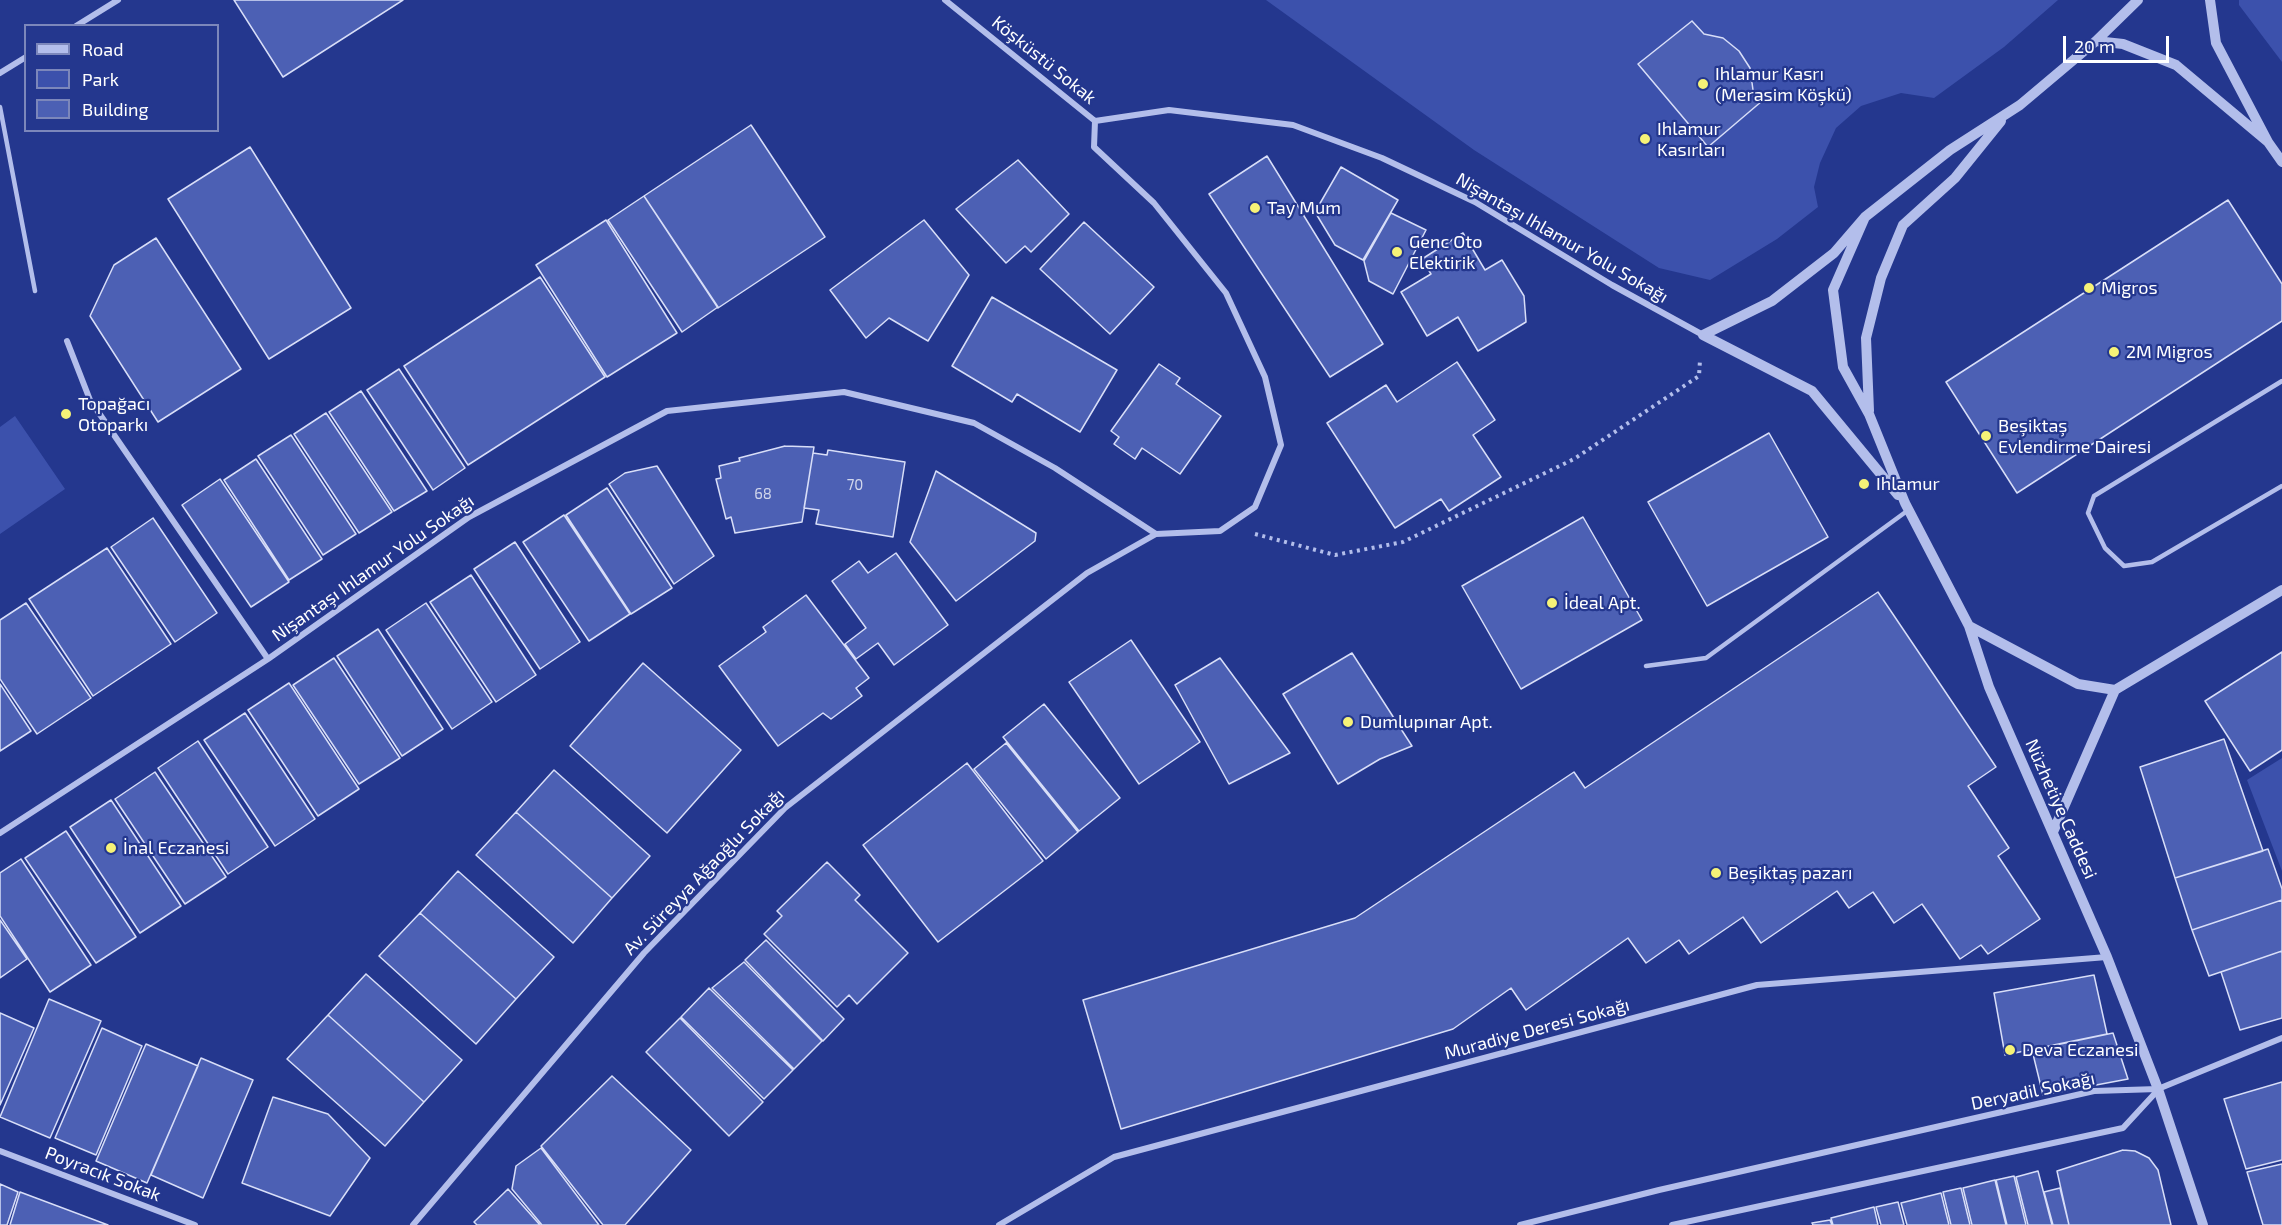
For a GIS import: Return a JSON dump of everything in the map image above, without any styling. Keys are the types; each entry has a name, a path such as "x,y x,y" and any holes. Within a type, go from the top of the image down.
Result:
{"street":[{"path":"79,24 118,0"},
{"name":"Köşküstü Sokak","path":"945,0 1095,121"},
{"path":"1702,335 1772,300 1834,253 1865,217 1950,150 2020,105 2096,41 2138,0"},
{"path":"2210,0 2216,43 2268,142 2282,162"},
{"path":"2096,41 2123,44 2176,65 2268,142"},
{"path":"0,73 24,58"},
{"name":"Nişantaşı Ihlamur Yolu Sokağı","path":"1095,121 1169,110 1293,125 1382,158 1475,202 1612,285 1702,335"},
{"name":"Nüzhetiye Caddesi","path":"1869,414 1866,338 1881,278 1903,225 1955,178 2006,114"},
{"path":"1095,121 1094,147 1154,203 1226,293 1265,377 1281,446 1255,507 1220,531 1156,534"},
{"name":"Nüzhetiye Caddesi","path":"1865,217 1833,290 1843,367 1869,414 1907,507 1969,626 1989,687 2107,957 2158,1089 2203,1225"},
{"path":"1702,335 1812,391 1907,507"},
{"path":"67,341 90,400 268,658"},
{"name":"Nişantaşı Ihlamur Yolu Sokağı","path":"0,833 268,658 470,517 667,411 844,392 974,423 1055,468 1156,534"},
{"name":"Av. Süreyya Ağaoğlu Sokağı","path":"413,1225 644,953 785,808 1087,573 1156,534"},
{"path":"2053,832 2115,690 2282,590"},
{"path":"1969,626 2078,684 2115,690"},
{"name":"Muradiye Deresi Sokağı","path":"999,1225 1114,1157 1757,985 2107,957"},
{"path":"1672,1225 2123,1128 2158,1089 2282,1038"},
{"name":"Deryadil Sokağı","path":"1520,1225 1671,1187 2094,1091 2158,1089"},
{"name":"Poyracık Sokak","path":"0,1151 195,1225"}],"lane":[{"path":"0,107 35,291"},
{"path":"2282,381 2094,496 2088,513 2105,548 2124,566 2152,562 2282,486"},
{"path":"1646,666 1706,658 1907,507"}],"path":[{"path":"1256,535 1335,555 1403,542 1574,459 1699,376"}],"green space":[{"name":"Ihlamur Kasırları","path":"1266,0 2058,0 2004,47 1934,98 1901,93 1861,106 1836,128 1820,163 1814,187 1818,207 1777,239 1710,280 1659,268 1474,150"},
{"path":"2239,0 2282,0 2282,62 2239,5"},
{"path":"15,416 65,489 0,534 0,427"},
{"path":"2282,758 2282,871 2247,780"}],"building":[{"path":"234,0 403,0 283,77"},
{"name":"Ihlamur Kasrı (Merasim Köşkü)","path":"1692,21 1704,34 1723,38 1739,51 1750,68 1753,90 1762,101 1708,147 1638,64"},
{"path":"751,125 825,237 718,308 644,196"},
{"path":"250,147 351,308 269,359 168,199"},
{"path":"1267,156 1383,344 1330,377 1209,194"},
{"path":"1018,160 1069,214 1031,252 1025,246 1006,263 956,209"},
{"path":"1341,167 1398,200 1363,260 1335,245 1315,212"},
{"path":"644,196 718,307 682,332 608,220"},
{"name":"2M Migros","path":"2228,200 2282,284 2282,321 2017,493 1946,382"},
{"path":"1391,213 1426,230 1393,294 1369,281 1364,261"},
{"path":"606,220 677,333 607,377 536,265"},
{"path":"924,220 969,275 928,341 889,318 866,338 830,290"},
{"path":"1084,222 1154,287 1110,334 1040,269"},
{"path":"1463,233 1485,270 1502,260 1524,296 1526,322 1478,351 1458,317 1427,336 1401,292 1431,274 1422,259"},
{"path":"156,238 241,369 158,422 90,316 114,265"},
{"path":"540,277 605,377 468,465 404,366"},
{"path":"992,297 1117,370 1080,432 1017,394 1012,402 952,366"},
{"path":"1457,362 1495,420 1473,435 1501,477 1449,511 1441,499 1395,528 1327,423 1386,385 1397,402"},
{"path":"1159,364 1180,378 1176,384 1221,416 1180,474 1142,448 1135,459 1114,444 1119,437 1111,431"},
{"path":"399,369 465,468 433,490 367,390"},
{"path":"361,391 427,491 394,511 329,412"},
{"path":"326,413 392,512 359,533 294,434"},
{"path":"1769,433 1828,537 1707,606 1648,502"},
{"path":"291,435 356,534 323,555 258,456"},
{"path":"785,446 814,447 802,522 735,533 731,517 726,519 716,479 721,478 719,466 740,461 739,458"},
{"path":"828,450 905,462 893,537 816,524 819,510 804,508 813,453 827,455"},
{"path":"256,459 322,559 289,580 224,480"},
{"path":"657,466 714,556 674,584 609,484 625,473"},
{"path":"936,471 1036,533 1035,541 956,601 910,542"},
{"path":"220,479 289,582 251,607 182,505"},
{"path":"607,488 672,588 631,614 566,515"},
{"path":"564,515 630,614 589,641 523,542"},
{"name":"İdeal Apt.","path":"1583,517 1642,620 1521,689 1462,586"},
{"path":"153,518 217,613 175,642 111,547"},
{"path":"515,542 580,642 540,669 474,569"},
{"path":"107,548 171,644 93,696 29,599"},
{"path":"896,553 948,625 894,665 878,643 856,659 845,644 866,628 832,581 859,561 868,573"},
{"path":"471,575 536,675 496,702 430,602"},
{"name":"Beşiktaş pazarı","path":"1878,592 1996,767 1968,786 2009,848 1998,856 2040,919 1988,954 1981,945 1960,959 1922,904 1894,923 1873,892 1849,908 1837,891 1761,943 1743,917 1689,954 1679,940 1646,963 1628,938 1526,1010 1511,988 1453,1029 1121,1129 1083,1000 1355,918 1574,772 1585,788"},
{"path":"806,595 869,678 856,688 862,696 831,719 823,713 778,746 719,666 766,632 763,627"},
{"path":"26,603 91,698 37,734 0,679 0,620"},
{"path":"426,603 492,702 452,729 386,630"},
{"path":"378,629 443,729 402,756 337,656"},
{"path":"1131,640 1200,742 1139,784 1069,682"},
{"path":"2282,652 2282,750 2250,771 2205,701"},
{"name":"Dumlupınar Apt.","path":"1352,653 1412,746 1380,759 1338,784 1283,694"},
{"path":"334,658 400,758 359,784 293,685"},
{"path":"1220,658 1290,753 1229,784 1175,685"},
{"path":"643,663 741,750 667,833 570,746"},
{"path":"289,683 359,789 318,816 248,710"},
{"path":"0,684 31,731 0,751"},
{"path":"1044,704 1120,798 1079,831 1003,737"},
{"path":"245,713 315,819 275,846 204,740"},
{"path":"2224,739 2263,851 2175,878 2140,767"},
{"path":"198,741 268,847 228,874 158,768"},
{"path":"1006,743 1078,832 1046,859 974,769"},
{"path":"967,763 1043,861 938,942 863,845"},
{"path":"554,770 650,856 612,898 516,812"},
{"path":"155,772 226,877 185,904 115,799"},
{"path":"111,800 181,906 140,933 70,827"},
{"path":"516,812 612,898 573,943 476,855"},
{"path":"66,831 136,937 96,963 25,858"},
{"path":"2268,849 2282,889 2282,900 2192,930 2175,878"},
{"path":"21,859 91,965 50,992 0,916 0,873"},
{"path":"827,862 860,895 855,900 908,953 857,1004 849,995 837,1007 764,934 782,916 777,911"},
{"path":"458,871 554,957 516,999 420,913"},
{"path":"2282,900 2282,951 2209,976 2192,930"},
{"path":"420,913 516,999 476,1044 379,956"},
{"path":"0,920 27,959 0,978"},
{"path":"766,940 844,1019 823,1041 745,960"},
{"path":"2282,951 2282,1018 2240,1030 2221,972"},
{"path":"744,962 822,1041 794,1069 712,988"},
{"path":"366,974 462,1060 424,1102 328,1015"},
{"path":"2094,975 2107,1034 2005,1055 1994,993"},
{"path":"709,988 793,1070 764,1099 681,1017"},
{"path":"49,999 101,1021 50,1138 0,1117"},
{"path":"0,1013 34,1028 0,1105"},
{"path":"328,1015 424,1102 385,1146 287,1059"},
{"path":"680,1018 763,1102 729,1136 646,1052"},
{"path":"102,1028 142,1046 96,1155 55,1138"},
{"path":"2113,1033 2128,1079 2043,1095 2032,1050"},
{"path":"146,1044 198,1066 147,1183 96,1161"},
{"path":"201,1058 253,1080 203,1198 151,1175"},
{"path":"612,1076 691,1150 625,1225 603,1225 541,1146"},
{"path":"2282,1082 2282,1160 2246,1169 2224,1099"},
{"path":"273,1097 328,1114 370,1158 330,1216 242,1183"},
{"path":"541,1148 599,1225 542,1225 512,1189 516,1166"},
{"path":"2123,1150 2135,1151 2149,1158 2158,1170 2171,1225 2069,1225 2057,1171"},
{"path":"2282,1164 2282,1225 2263,1225 2247,1172"},
{"path":"2038,1171 2052,1225 2028,1225 2016,1177"},
{"path":"2014,1176 2026,1225 2007,1225 1996,1180"},
{"path":"1995,1180 2006,1225 1972,1225 1963,1188"},
{"path":"0,1184 18,1192 7,1225 0,1225"},
{"path":"1961,1188 1970,1225 1951,1225 1943,1192"},
{"path":"2060,1188 2069,1225 2053,1225 2044,1192"},
{"path":"508,1189 540,1225 477,1225 474,1222"},
{"path":"20,1192 108,1225 10,1225"},
{"path":"1941,1193 1949,1225 1907,1225 1901,1203"},
{"path":"1898,1202 1904,1225 1881,1225 1876,1207"},
{"path":"1874,1207 1878,1225 1833,1225 1831,1218"},
{"path":"1830,1220 1832,1225 1813,1225 1812,1223"}],"place":[{"name":"Ihlamur Kasrı (Merasim Köşkü)","path":"1703,84"},
{"name":"Ihlamur Kasırları","path":"1645,139"},
{"name":"Tay Mum","path":"1255,208"},
{"name":"Genc Oto Elektirik","path":"1397,252"},
{"name":"Migros","path":"2089,288"},
{"name":"2M Migros","path":"2114,352"},
{"name":"Topağacı Otoparkı","path":"66,414"},
{"name":"Beşiktaş Evlendirme Dairesi","path":"1986,436"},
{"name":"Ihlamur","path":"1864,484"},
{"name":"İdeal Apt.","path":"1552,603"},
{"name":"Dumlupınar Apt.","path":"1348,722"},
{"name":"İnal Eczanesi","path":"111,848"},
{"name":"Beşiktaş pazarı","path":"1716,873"},
{"name":"Deva Eczanesi","path":"2010,1050"}]}
